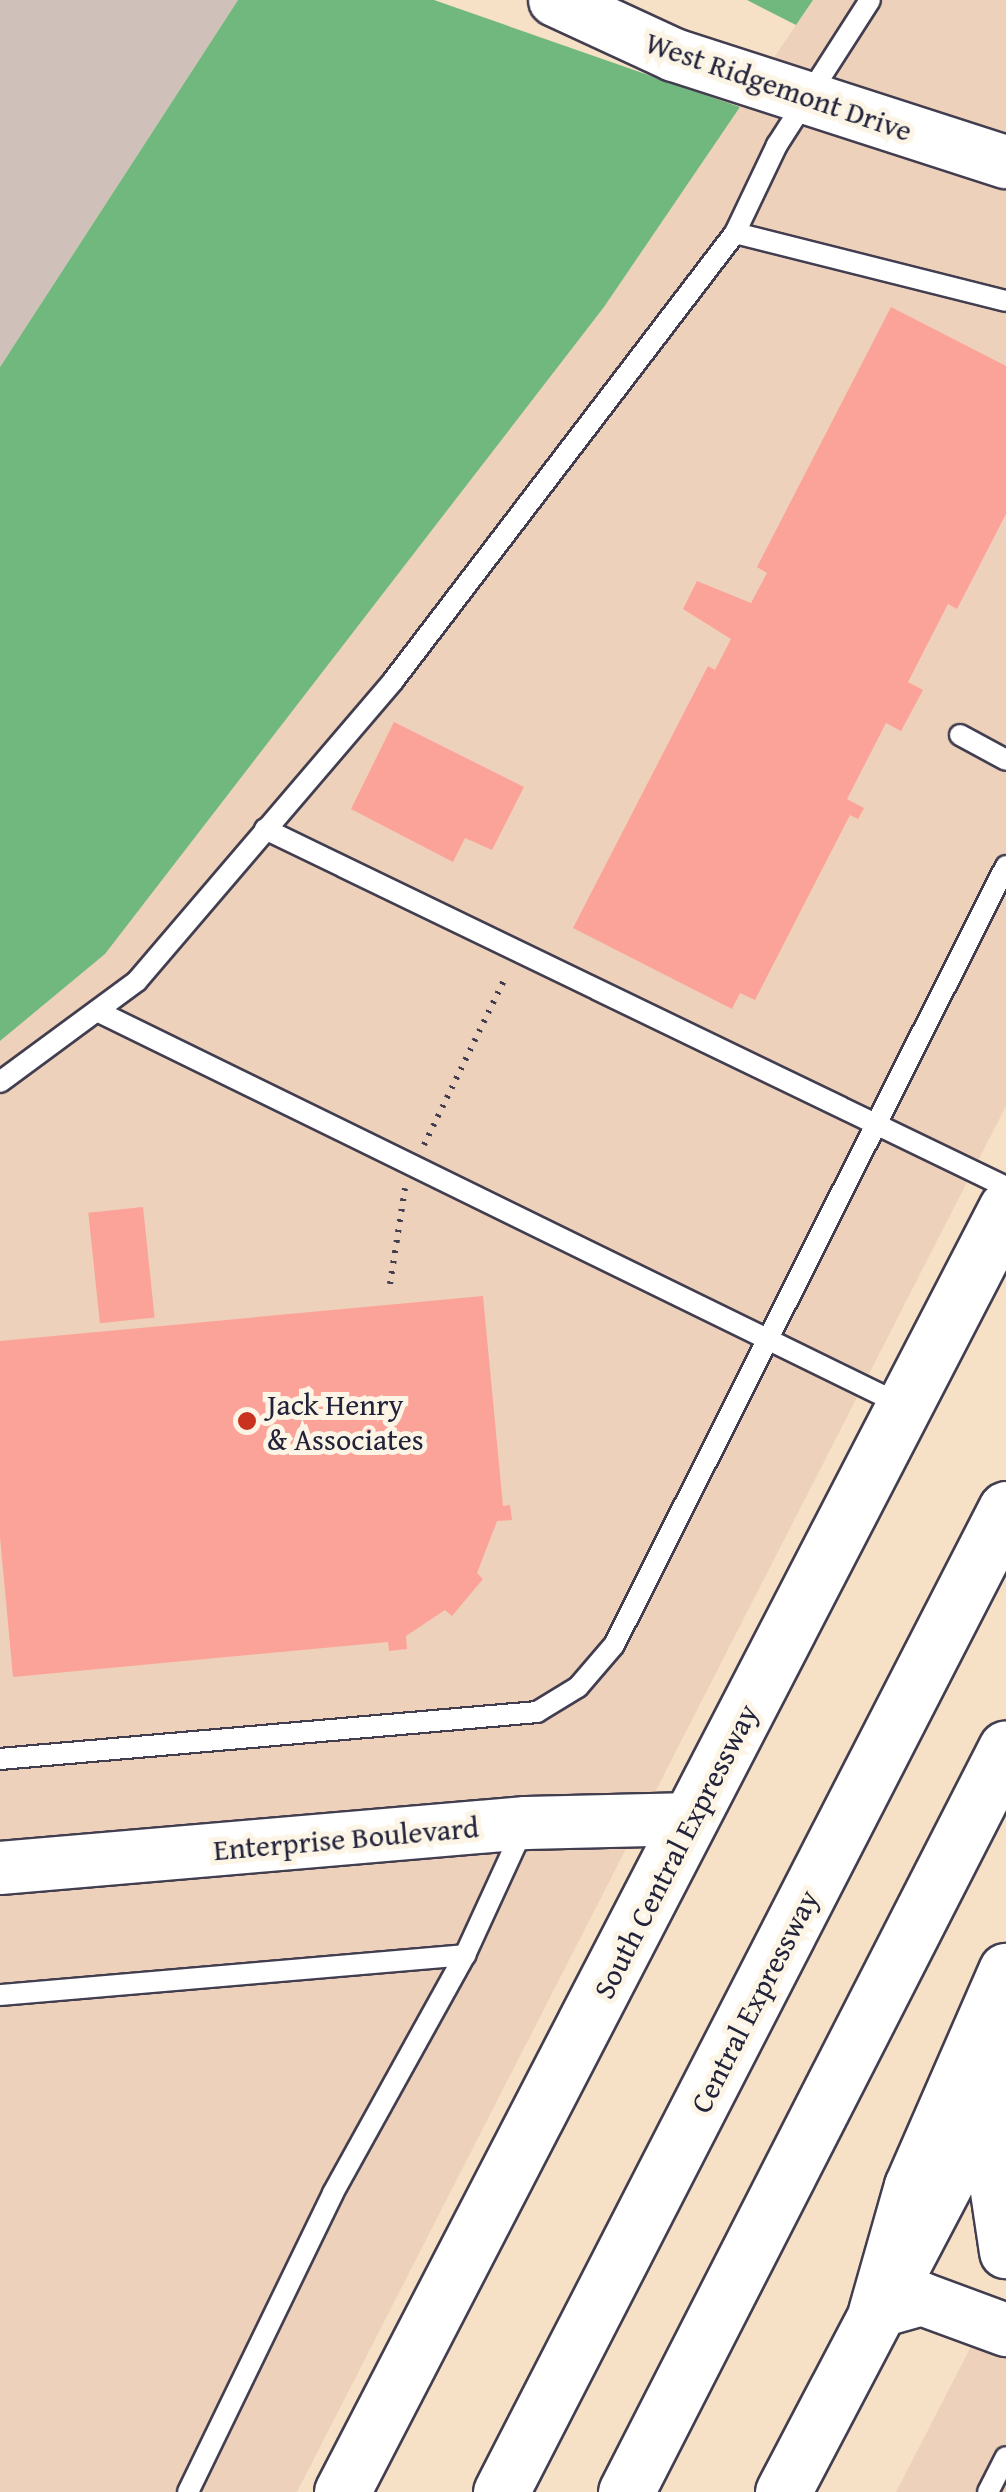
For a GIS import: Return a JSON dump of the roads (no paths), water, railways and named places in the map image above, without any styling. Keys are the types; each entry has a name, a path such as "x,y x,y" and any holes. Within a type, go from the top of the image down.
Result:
{"main road":[{"name":"South Central Expressway","path":"342,2492 1006,1208"},
{"name":"Central Expressway","path":"502,2492 1006,1510"},
{"path":"626,2492 1006,1748"},
{"path":"876,2312 912,2186 1006,1971"},
{"path":"783,2492 1005,2069"}],"street":[{"name":"West Ridgemont Drive","path":"555,0 674,54 1006,162"},
{"name":"Enterprise Boulevard","path":"0,1868 526,1823 692,1818"},
{"path":"1005,2069 996,2184 1006,2252"},
{"path":"876,2312 922,2299 1006,2330"}],"lane":[{"path":"0,1082 138,981 405,666 734,233 777,144 870,0"},
{"path":"734,233 1006,301"},
{"path":"960,736 1006,760"},
{"path":"265,828 1006,1186"},
{"path":"0,1759 537,1712 592,1674 614,1645 1006,866"},
{"path":"97,1011 906,1407"},
{"path":"188,2492 333,2192 466,1955 526,1823"},
{"path":"0,1995 466,1955"},
{"path":"988,2492 1006,2457"}],"place":[{"name":"Jack Henry & Associates","path":"247,1421"}]}
